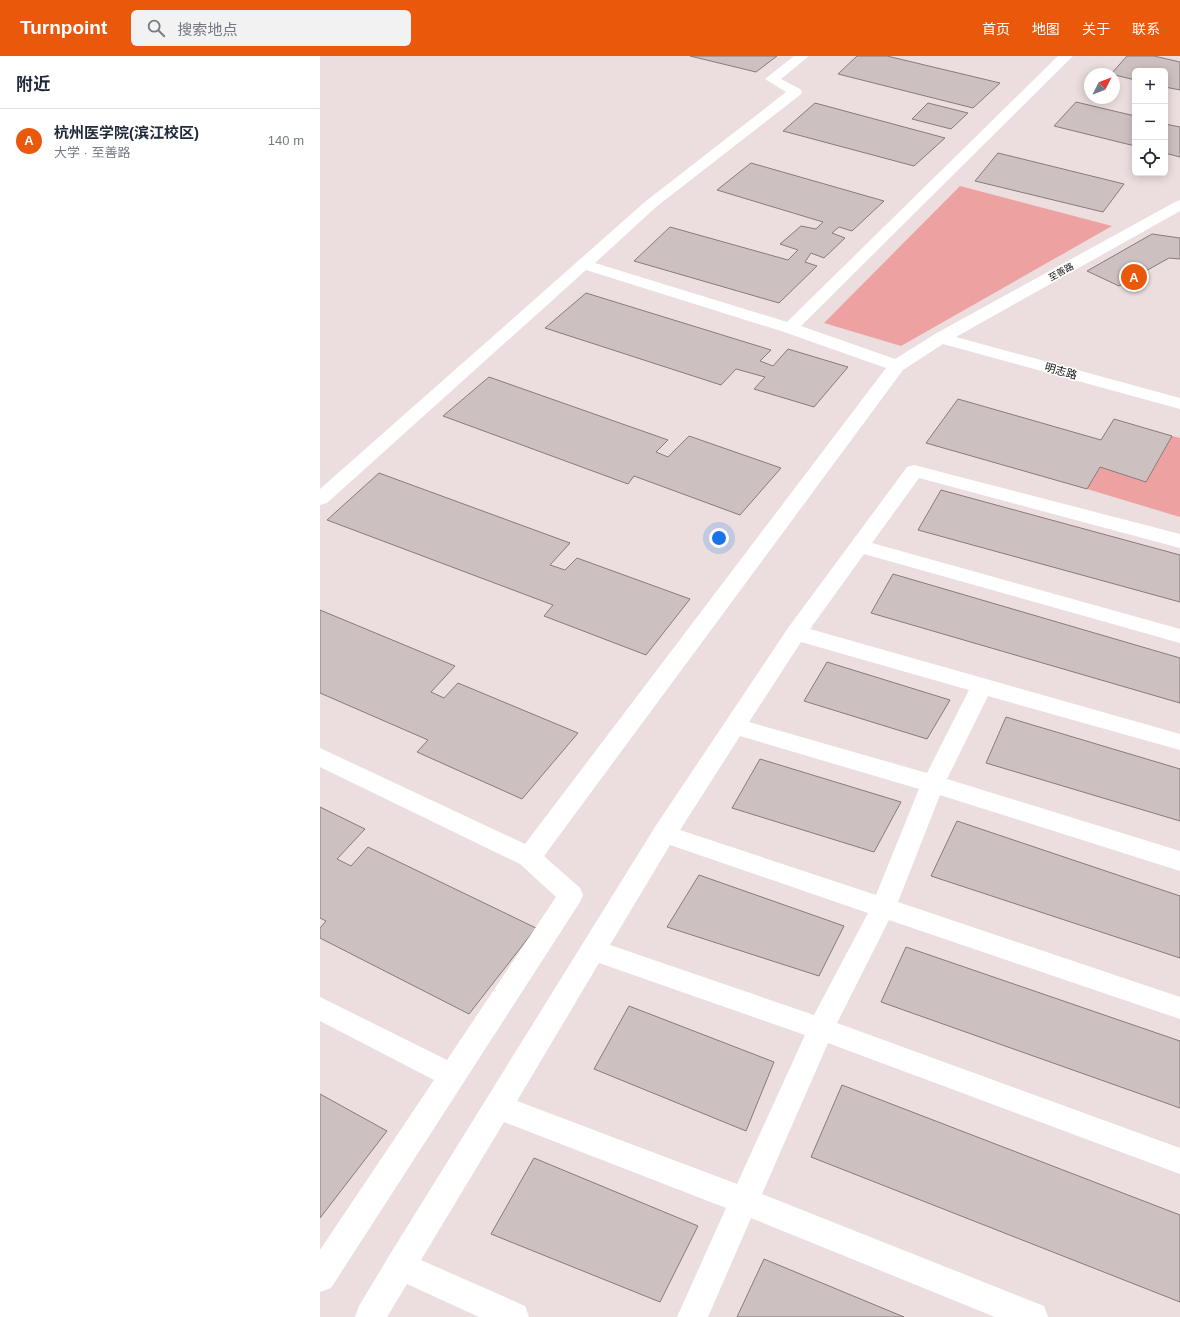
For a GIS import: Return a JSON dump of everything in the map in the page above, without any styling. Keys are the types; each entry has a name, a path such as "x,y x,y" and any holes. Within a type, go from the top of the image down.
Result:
{"street":[{"path":"320,498 651,204 794,92 772,79 802,56"},
{"path":"790,328 1066,56"},
{"name":"至善路","path":"897,366 941,338 1180,205"},
{"path":"530,857 897,366 790,328 582,264"},
{"name":"明志路","path":"941,338 1180,404"},
{"path":"370,1317 497,1106 664,834 796,633 914,471 1180,541"},
{"path":"859,546 1180,636"},
{"path":"796,633 1180,742"},
{"path":"692,1317 821,1029 883,908 933,784 982,686"},
{"path":"734,726 933,784 1180,861"},
{"path":"320,757 530,857 571,896 320,1277"},
{"path":"664,834 1180,1008"},
{"path":"593,950 821,1029 1180,1161"},
{"path":"320,1008 453,1076"},
{"path":"497,1106 745,1201 1033,1317"},
{"path":"400,1266 514,1317"}],"shaded area":[{"path":"960,186 1112,226 901,346 824,323"},
{"path":"1172,436 1180,438 1180,517 1087,489 1100,467 1146,482"}],"building":[{"path":"690,56 777,56 756,72"},
{"path":"857,56 887,56 1000,83 973,108 838,74"},
{"path":"1127,56 1154,56 1180,62 1180,90 1168,88 1168,68 1132,68 1132,79 1120,76 1120,68 1116,68"},
{"path":"1076,102 1132,115 1132,145 1054,126"},
{"path":"815,103 945,138 914,166 783,131"},
{"path":"928,103 968,113 951,129 912,119"},
{"path":"1168,125 1180,127 1180,157 1168,154"},
{"path":"998,153 1124,184 1103,212 975,181"},
{"path":"751,163 884,201 852,231 839,227 832,233 845,238 824,258 811,253 805,262 817,266 779,303 634,261 670,227 788,260 798,250 780,244 801,226 816,229 823,222 717,190"},
{"path":"1152,234 1180,238 1180,259 1169,258 1119,286 1087,271"},
{"path":"586,293 771,350 760,361 773,366 788,349 848,367 814,407 754,389 765,377 736,369 721,385 545,328"},
{"path":"489,377 668,440 656,452 668,457 689,436 781,468 740,515 634,476 628,484 443,416"},
{"path":"958,399 1101,440 1114,419 1172,436 1146,482 1100,467 1087,489 926,443"},
{"path":"379,473 570,543 550,565 565,570 577,558 690,599 646,655 544,616 553,605 327,520"},
{"path":"941,490 1180,555 1180,602 918,530"},
{"path":"893,574 1180,658 1180,703 871,613"},
{"path":"320,610 455,666 431,692 444,698 458,683 578,733 522,799 417,752 428,740 320,693"},
{"path":"827,662 950,700 927,739 804,701"},
{"path":"1006,717 1180,769 1180,821 986,763"},
{"path":"760,759 901,802 874,852 732,808"},
{"path":"320,807 365,829 337,859 351,866 368,847 536,928 469,1014 320,938 320,928 326,921 320,918"},
{"path":"957,821 1180,896 1180,958 931,876"},
{"path":"699,875 844,926 819,976 667,927"},
{"path":"906,947 1180,1041 1180,1108 881,1002"},
{"path":"629,1006 774,1062 746,1131 594,1069"},
{"path":"842,1085 1180,1215 1180,1302 811,1157"},
{"path":"320,1094 387,1131 320,1218"},
{"path":"534,1158 698,1226 660,1302 491,1234"},
{"path":"764,1259 904,1317 737,1317"}],"place":[{"name":"杭州医学院(滨江校区)","path":"1134,277"}]}
